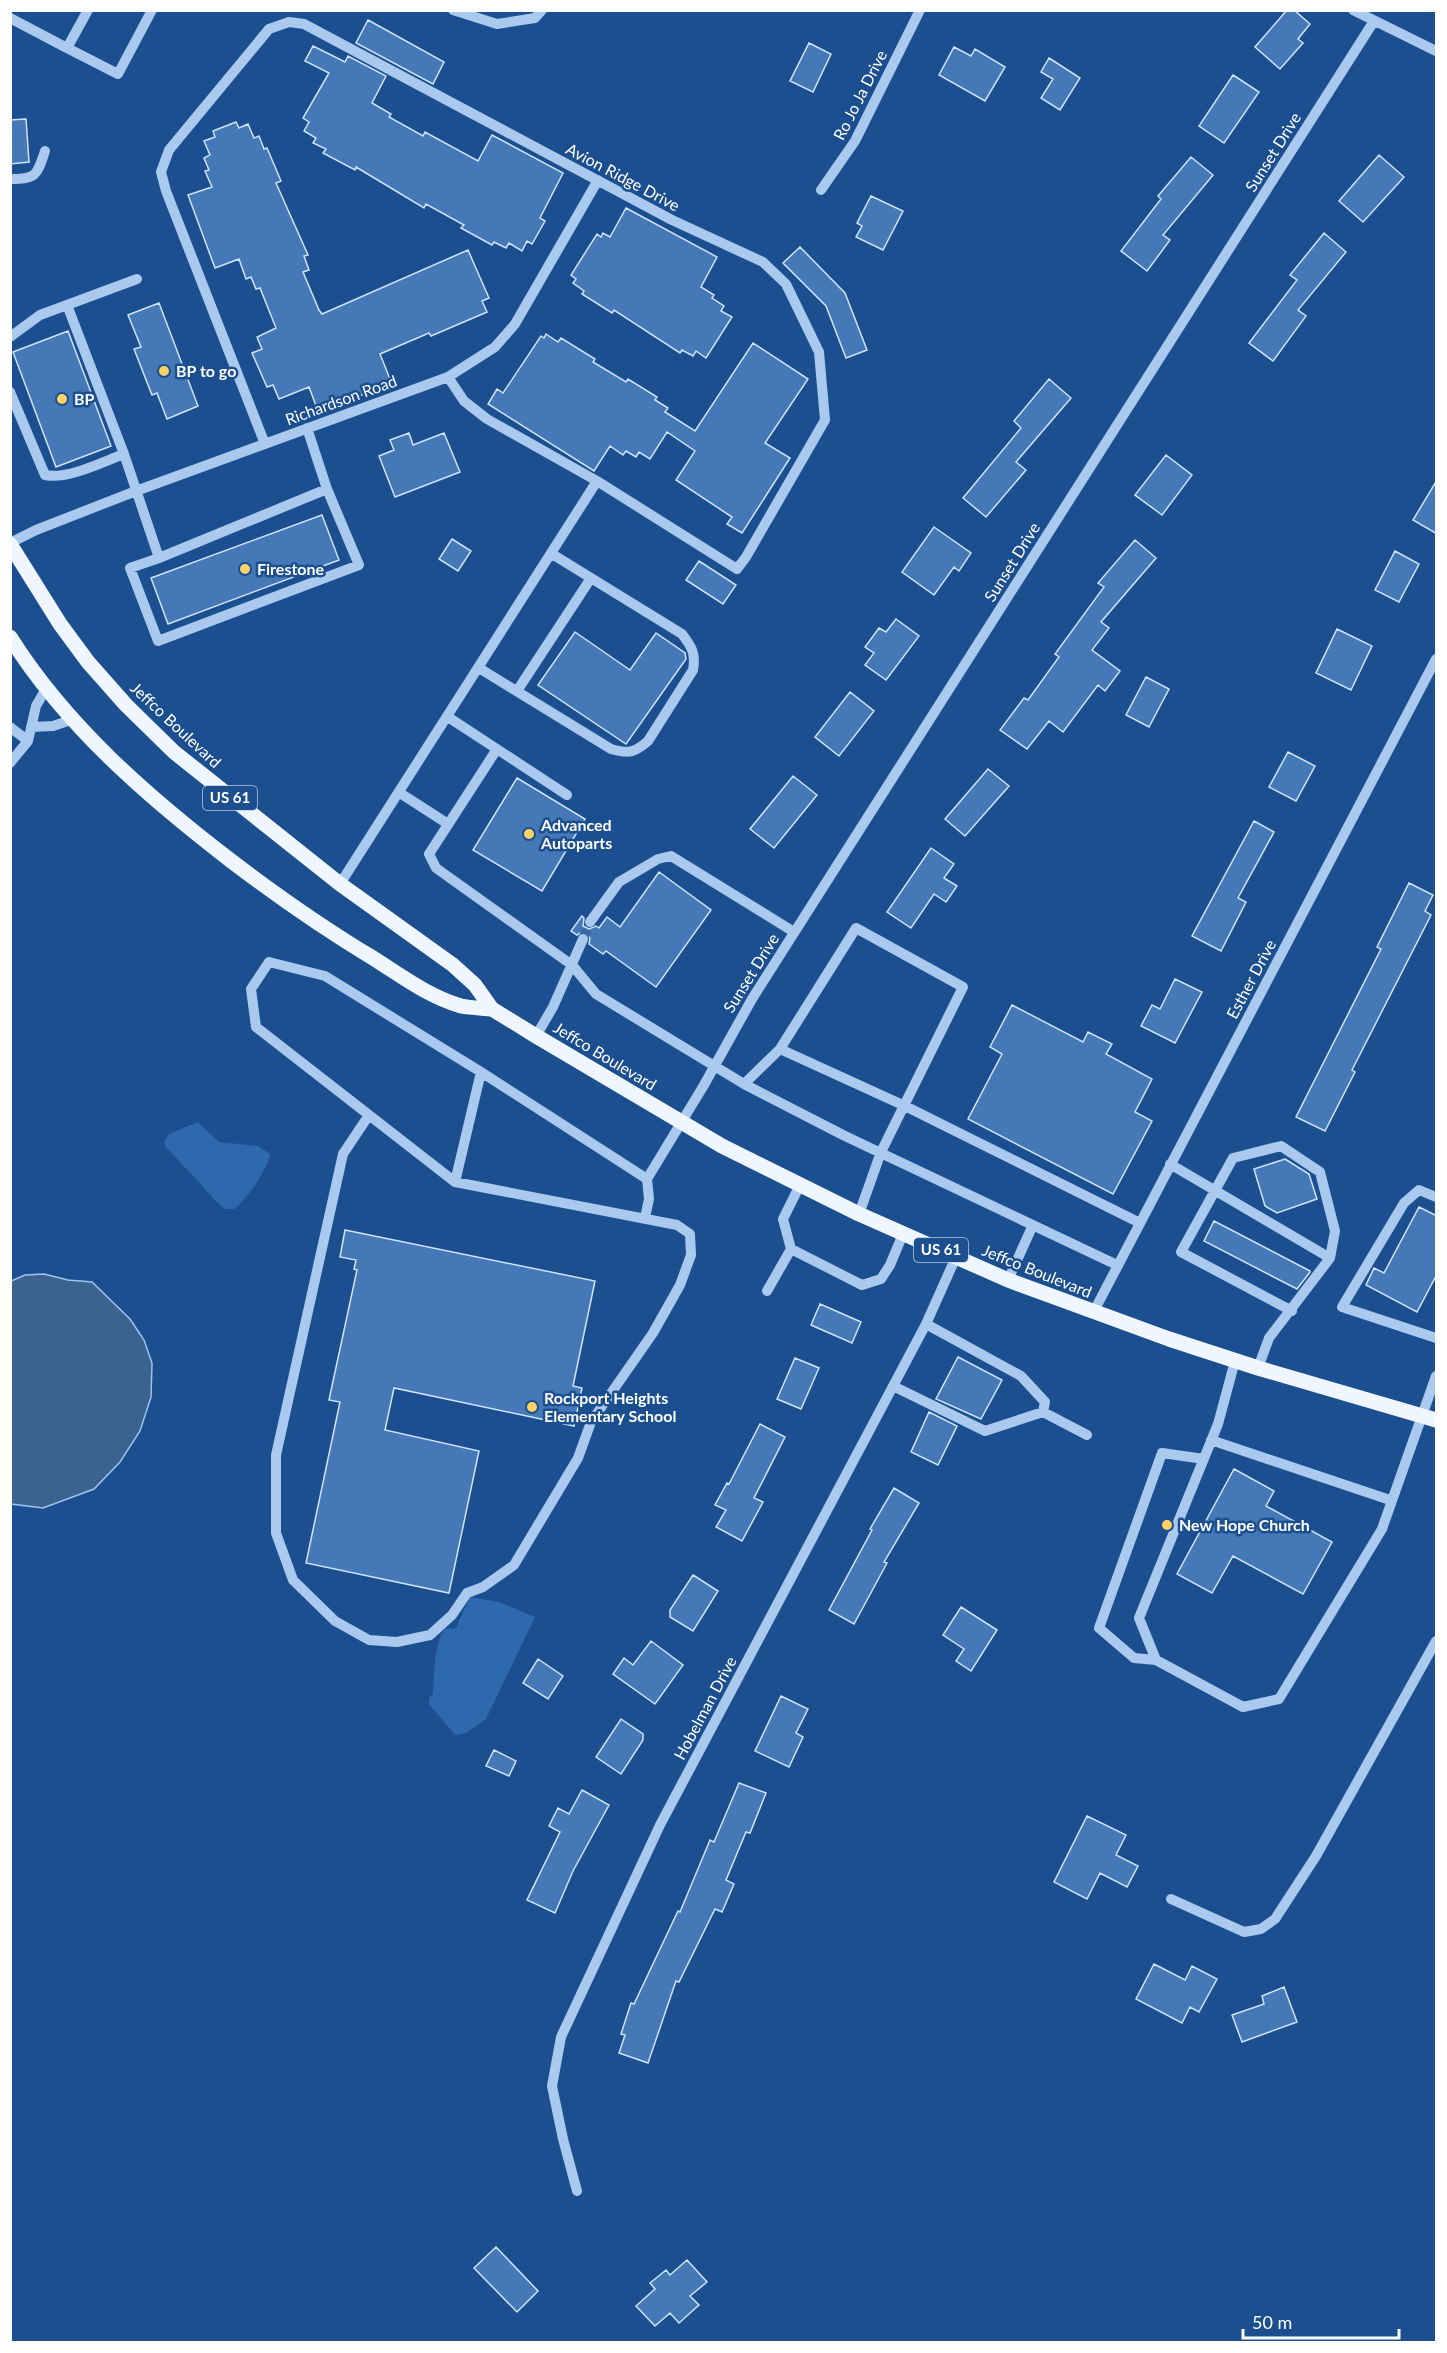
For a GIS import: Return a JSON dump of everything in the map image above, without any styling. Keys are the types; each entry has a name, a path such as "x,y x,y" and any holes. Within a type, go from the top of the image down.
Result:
{"main road":[{"name":"Jeffco Boulevard","path":"10,544 60,624 88,662 126,705 183,759 340,884 453,964 475,985 492,1009 681,1122 800,1185 859,1214 1008,1280 1093,1313 1235,1361 1429,1418"},
{"name":"Jeffco Boulevard","path":"12,640 47,687 100,748 157,801 275,893 337,937 429,993 461,1006 492,1009"}],"street":[{"path":"67,48 88,10"},
{"path":"10,18 118,75 152,10"},
{"path":"453,10 497,24 535,18 542,10"},
{"name":"Ro Jo Ja Drive","path":"821,190 855,141 920,10"},
{"path":"1353,10 1437,51"},
{"name":"Sunset Drive","path":"647,1179 752,999 794,932 1374,21"},
{"name":"Avion Ridge Drive","path":"265,444 166,191 161,172 168,150 269,29 289,22 304,24 672,220 763,262 786,285 819,352 825,420 746,557 737,568 597,481 487,419 465,401 448,377"},
{"path":"10,179 28,179 38,172 45,151"},
{"name":"Richardson Road","path":"10,544 36,530 448,377 495,347 515,324 598,180"},
{"path":"10,337 40,315 137,279"},
{"path":"67,305 124,454 159,558"},
{"path":"10,392 45,476 55,478 66,475 124,454"},
{"path":"308,428 327,489 359,565 158,641 130,568 327,489"},
{"path":"340,884 597,481"},
{"path":"479,668 611,749 625,753 638,750 648,741 693,670 695,659 692,648 682,634 552,554"},
{"path":"517,691 591,578"},
{"name":"Esther Drive","path":"1093,1313 1437,659"},
{"path":"10,763 28,741 36,706 47,687"},
{"path":"448,717 567,795"},
{"path":"31,727 53,726 74,719"},
{"path":"10,727 28,741"},
{"path":"497,749 429,854 436,868 572,965 596,994 744,1084 1117,1265"},
{"path":"400,793 448,824"},
{"path":"590,922 619,882 658,859 671,856 794,932"},
{"path":"744,1084 780,1049 856,928 963,987 881,1152 859,1214"},
{"path":"536,1036 553,1007 583,939"},
{"path":"369,1115 343,1154 276,1455 276,1533 293,1580 335,1621 369,1640 397,1642 430,1635 452,1615 467,1593 483,1587 514,1565 578,1458 591,1422 653,1333 680,1285 691,1255 690,1234 677,1225 455,1182 369,1115 256,1027 251,989 269,962 325,976 481,1072 647,1179 649,1199 645,1218"},
{"path":"780,1049 905,1106 1140,1223"},
{"path":"455,1182 481,1072"},
{"path":"1258,1368 1269,1338 1292,1311 1330,1258 1335,1231 1320,1172 1281,1146 1233,1158 1181,1252 1292,1311"},
{"path":"1170,1164 1330,1258"},
{"path":"767,1291 791,1249 783,1219 800,1185"},
{"path":"1437,1197 1419,1190 1404,1203 1342,1307 1437,1338"},
{"path":"1008,1280 1032,1225"},
{"path":"791,1249 862,1285 881,1279 890,1265 903,1234"},
{"name":"Hobelman Drive","path":"577,2191 562,2139 552,2086 561,2037 660,1825 926,1324 956,1257"},
{"path":"926,1324 1021,1376 1045,1402 1043,1412"},
{"path":"1156,1660 1139,1618 1218,1424 1235,1361"},
{"path":"1204,1459 1162,1453 1099,1628 1134,1658 1156,1660 1243,1707 1279,1699 1382,1529 1390,1500 1429,1418 1437,1376"},
{"path":"893,1386 985,1431 1043,1412 1087,1435"},
{"path":"1211,1440 1390,1500"},
{"path":"1171,1899 1244,1932 1261,1929 1275,1919 1316,1857 1437,1641"}],"shaded area":[{"path":"198,1122 219,1142 258,1146 270,1154 266,1167 256,1183 234,1209 225,1209 219,1204 166,1147 164,1142 169,1134"},
{"path":"44,1274 68,1280 92,1282 130,1319 144,1340 152,1363 151,1397 140,1431 120,1462 94,1489 43,1508 11,1504 11,1281 25,1275"},
{"path":"470,1597 499,1602 535,1617 486,1719 466,1733 455,1735 429,1704 429,1698 433,1694 435,1660 441,1635 445,1629 456,1628"}],"building":[{"path":"1287,10 1294,10 1310,24 1298,39 1303,43 1280,69 1255,47"},
{"path":"368,20 444,62 433,84 356,43"},
{"path":"809,43 831,54 813,92 790,81"},
{"path":"313,46 345,62 348,56 386,76 372,103 391,114 389,117 423,136 425,132 478,161 492,135 563,173 540,218 545,221 532,244 527,241 522,251 509,243 506,248 494,242 492,245 461,228 464,225 426,204 424,208 356,167 355,170 323,153 326,149 313,143 316,138 304,131 309,122 303,118 329,73 305,61"},
{"path":"954,47 971,56 975,49 1005,67 985,101 939,75"},
{"path":"1049,58 1080,78 1060,110 1041,98 1053,79 1041,72"},
{"path":"1233,75 1259,92 1224,143 1199,126"},
{"path":"26,119 29,162 10,164 10,120"},
{"path":"236,122 239,128 248,124 254,138 259,136 264,149 267,148 281,181 276,183 308,255 304,256 309,270 303,272 322,314 468,250 489,298 482,301 487,312 431,336 429,333 380,354 392,384 318,411 309,387 279,399 273,385 267,387 252,353 262,349 257,337 276,328 260,288 256,289 251,277 246,279 239,259 215,268 188,195 212,187 205,171 209,170 204,158 210,155 204,141 215,137 213,131"},
{"path":"1379,155 1404,177 1363,222 1339,201"},
{"path":"1191,157 1213,175 1163,235 1170,240 1147,271 1121,251 1161,199 1158,196"},
{"path":"871,196 903,211 883,250 856,237 862,226 857,223"},
{"path":"626,208 717,257 701,287 714,295 712,298 724,306 721,311 732,317 706,358 696,351 693,356 682,350 680,353 614,310 612,313 582,294 584,291 573,283 576,279 571,275 597,234 601,237 603,233 610,237"},
{"path":"1324,233 1346,252 1298,310 1306,316 1273,361 1249,343 1297,280 1290,275"},
{"path":"800,247 845,293 867,350 846,358 826,306 783,263"},
{"name":"BP to go","path":"159,303 198,406 167,419 157,393 152,395 134,349 141,347 128,315"},
{"name":"BP","path":"68,331 111,446 56,467 13,352"},
{"path":"546,334 558,342 561,338 595,359 593,362 626,382 628,379 657,397 655,400 668,408 665,412 695,431 753,343 808,379 765,443 790,458 742,533 727,524 732,517 676,480 695,451 667,432 650,459 639,452 636,457 626,451 623,455 610,446 594,471 488,404 497,389 503,393 541,336 544,338"},
{"path":"1049,379 1071,398 1016,462 1026,470 986,517 963,498 1021,428 1014,421"},
{"path":"409,433 413,445 444,433 460,472 395,497 379,456 394,450 390,440"},
{"path":"1166,455 1192,475 1162,515 1135,495"},
{"path":"1437,480 1437,534 1413,520"},
{"name":"Firestone","path":"322,515 339,560 168,624 151,578"},
{"path":"934,527 971,553 959,571 954,567 934,595 902,572"},
{"path":"452,539 471,551 458,571 439,559"},
{"path":"1135,540 1156,558 1101,622 1109,628 1092,650 1120,671 1105,691 1098,685 1063,732 1049,721 1027,749 1000,730 1024,698 1028,700 1059,657 1055,654 1104,587 1098,583"},
{"path":"1395,551 1419,564 1399,602 1375,590"},
{"path":"699,561 736,585 723,604 686,580"},
{"path":"896,619 919,636 886,680 865,665 874,653 865,647 879,628 886,632"},
{"path":"1337,629 1372,646 1351,690 1316,673"},
{"path":"575,632 630,670 656,633 685,653 686,659 626,744 538,685"},
{"path":"1146,677 1169,689 1149,727 1126,715"},
{"path":"850,692 874,711 839,756 815,737"},
{"path":"1288,752 1315,766 1296,801 1269,787"},
{"path":"988,769 1009,786 965,836 945,819"},
{"path":"793,776 817,795 774,848 750,829"},
{"name":"Advanced Autoparts","path":"517,778 585,819 542,891 473,850"},
{"path":"1254,821 1274,832 1238,898 1246,902 1221,951 1192,936"},
{"path":"931,848 954,864 944,878 957,886 946,902 934,894 911,928 887,912"},
{"path":"659,872 711,910 656,987 606,951 603,954 589,944 590,938 587,932 577,935 571,931 582,916 583,926 589,929 596,926 599,928 607,917 620,927"},
{"path":"1409,883 1433,895 1425,911 1431,915 1352,1070 1355,1072 1325,1131 1296,1117 1381,949 1377,947"},
{"path":"1175,979 1202,992 1175,1043 1141,1026 1152,1005 1160,1009"},
{"path":"1012,1005 1083,1042 1088,1032 1112,1044 1106,1054 1152,1079 1135,1112 1152,1121 1113,1194 968,1119 1002,1054 990,1047"},
{"path":"1285,1159 1309,1174 1317,1199 1277,1213 1265,1206 1254,1169"},
{"path":"1419,1207 1437,1216 1437,1274 1417,1312 1366,1285 1374,1268 1384,1273"},
{"path":"1214,1221 1310,1272 1297,1289 1204,1241"},
{"name":"Rockport Heights Elementary School","path":"345,1230 595,1281 573,1386 582,1388 574,1426 394,1388 385,1430 479,1451 449,1593 306,1563 340,1402 329,1400 357,1270 354,1269 356,1260 340,1257"},
{"path":"820,1304 861,1322 852,1343 811,1325"},
{"path":"958,1357 1002,1380 981,1419 936,1399"},
{"path":"795,1358 819,1368 801,1409 777,1399"},
{"path":"929,1412 957,1426 938,1465 911,1452"},
{"path":"760,1424 785,1437 754,1498 763,1502 742,1541 716,1527 726,1510 715,1505 727,1483 729,1484"},
{"path":"1234,1469 1274,1491 1266,1506 1332,1542 1303,1594 1233,1556 1212,1593 1177,1574"},
{"path":"894,1488 919,1503 884,1562 887,1563 854,1624 829,1610 872,1530 870,1529"},
{"path":"693,1575 718,1591 693,1631 670,1617 670,1610"},
{"path":"961,1607 997,1630 971,1671 956,1661 964,1649 943,1635"},
{"path":"651,1641 683,1665 655,1704 613,1674 624,1658 633,1665"},
{"path":"538,1659 563,1676 548,1699 523,1683"},
{"path":"781,1696 808,1709 796,1733 803,1737 789,1767 755,1751"},
{"path":"621,1719 643,1734 643,1740 621,1774 596,1757"},
{"path":"494,1750 516,1761 509,1776 486,1766"},
{"path":"739,1783 766,1793 750,1833 746,1832 726,1880 734,1884 722,1912 715,1909 679,1982 676,1981 648,2063 619,2053 625,2035 621,2034 631,2003 634,2004 678,1911 680,1912 710,1840 714,1842"},
{"path":"582,1790 609,1805 573,1871 555,1913 527,1900 560,1832 549,1826 558,1808 569,1814"},
{"path":"1087,1816 1126,1835 1116,1855 1138,1866 1127,1887 1100,1873 1087,1899 1054,1882"},
{"path":"1154,1964 1185,1980 1192,1966 1217,1979 1199,2012 1190,2007 1182,2023 1136,1999"},
{"path":"1284,1987 1297,2022 1242,2042 1232,2015 1264,2004 1262,1996"},
{"path":"496,2247 538,2291 517,2312 474,2268"},
{"path":"687,2260 707,2282 690,2296 699,2305 679,2323 670,2313 655,2326 636,2306 655,2289 650,2283 666,2270 670,2275"}],"tunnel":[{"path":"583,939 590,922"}],"place":[{"name":"BP to go","path":"164,371"},
{"name":"BP","path":"62,399"},
{"name":"Firestone","path":"245,569"},
{"name":"Advanced Autoparts","path":"529,834"},
{"name":"Rockport Heights Elementary School","path":"532,1407"},
{"name":"New Hope Church","path":"1167,1525"}]}
